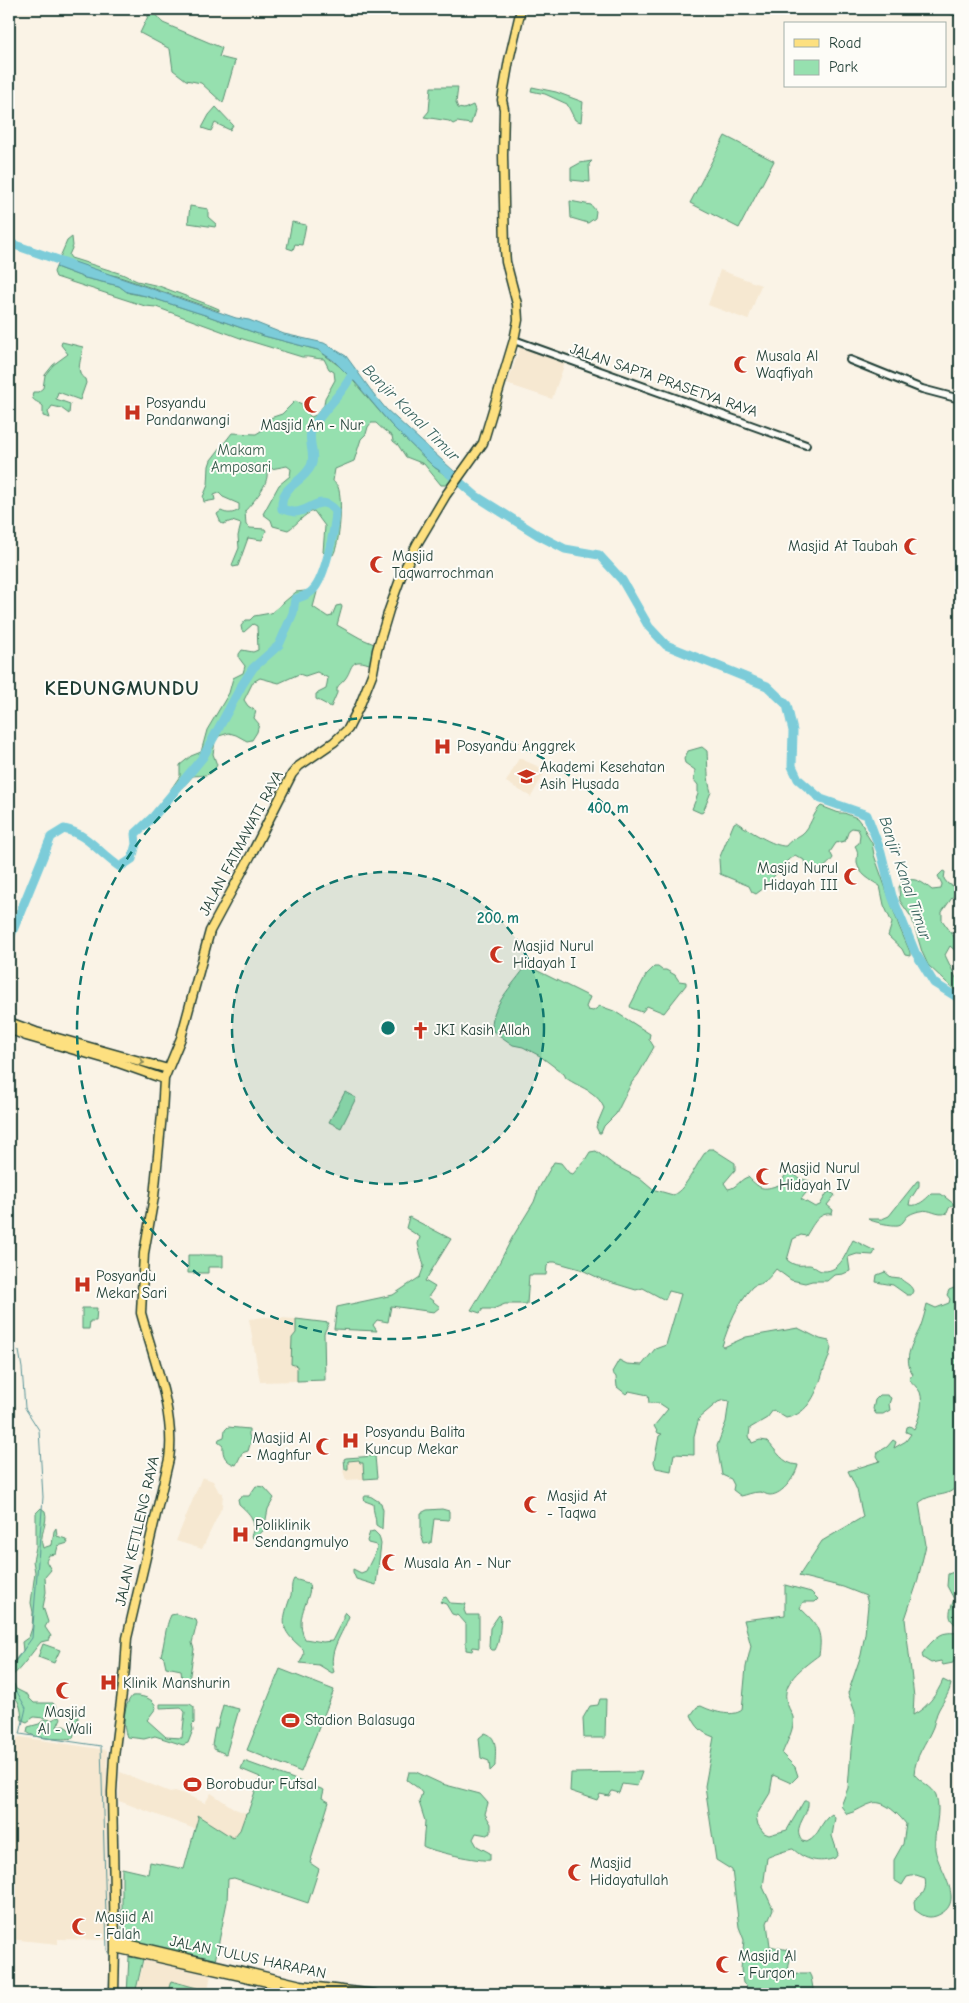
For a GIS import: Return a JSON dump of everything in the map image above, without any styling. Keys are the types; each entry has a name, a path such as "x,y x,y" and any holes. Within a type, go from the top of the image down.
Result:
{"main road":[{"name":"JALAN FATMAWATI RAYA","path":"504,108 502,100 508,60 521,9"},
{"name":"JALAN FATMAWATI RAYA","path":"164,1079 181,1038 210,931 292,774 303,762 343,735 352,721 373,672 377,650 394,592 412,554 446,495 483,443 514,340 518,312 506,262 504,244 504,108 526,9"},
{"path":"952,9 960,12"},
{"path":"9,1022 35,1035"},
{"path":"9,1029 114,1058 168,1070"},
{"path":"114,1058 164,1079"},
{"name":"JALAN KETILENG RAYA","path":"114,1994 113,1768 125,1669 126,1638 172,1442 165,1401 140,1308 144,1253 154,1197 164,1079"},
{"name":"JALAN TULUS HARAPAN","path":"115,1945 330,1994"},
{"name":"JALAN TULUS HARAPAN","path":"260,1978 375,1994"}],"street":[{"name":"JALAN SAPTA PRASETYA RAYA","path":"514,340 806,444"},
{"path":"850,360 918,388 960,399"}],"shaded area":[{"path":"720,270 761,285 748,320 708,305"},
{"path":"521,345 566,360 552,399 507,384"},
{"name":"Akademi Kesehatan Asih Husada","path":"519,758 546,770 531,797 506,782"},
{"path":"265,1317 296,1319 297,1381 260,1382 249,1319"},
{"path":"360,1460 363,1463 364,1479 346,1480 343,1471 348,1468 348,1461"},
{"path":"202,1477 213,1481 219,1492 223,1493 222,1507 202,1549 176,1541"},
{"path":"20,1737 107,1750 106,1842 109,1940 58,1939 58,1944 9,1939 9,1743"},
{"path":"120,1772 170,1792 175,1791 185,1794 205,1803 211,1793 235,1809 246,1813 240,1830 233,1839 198,1815 195,1829 119,1801"},
{"path":"144,1960 211,1975 207,1994 136,1994"}],"green space":[{"path":"151,10 163,23 222,48 219,57 235,61 223,103 201,83 186,80 173,70 170,49 140,33"},
{"path":"431,87 458,87 456,103 458,108 464,109 473,105 475,110 471,124 457,122 453,124 449,121 424,117 429,111"},
{"path":"532,87 556,92 583,102 581,122 575,120 567,104 545,94 531,91"},
{"path":"216,107 233,125 230,130 215,123 211,131 202,128"},
{"path":"725,136 774,161 739,228 690,203"},
{"path":"592,161 589,164 590,182 571,180 571,168 580,163"},
{"path":"570,201 591,205 596,211 595,218 588,223 571,218"},
{"path":"190,206 208,209 208,217 216,224 215,227 188,223"},
{"path":"292,222 306,225 302,245 295,244 293,250 287,248"},
{"path":"72,237 73,246 69,255 71,258 122,274 137,281 159,286 212,306 219,309 219,311 60,257 67,241"},
{"name":"Makam Amposari","path":"56,267 85,278 119,286 129,293 146,296 264,336 318,350 343,369 392,426 434,467 452,480 447,485 441,485 424,464 406,457 393,441 392,436 376,423 371,423 366,434 361,439 354,461 335,469 333,481 338,486 340,493 340,511 339,532 333,555 323,552 325,526 314,511 307,514 288,530 273,526 271,520 263,514 279,485 290,476 291,469 287,466 271,469 267,472 263,488 245,511 246,525 250,528 265,529 266,531 262,540 248,538 238,566 233,567 232,565 239,548 238,536 241,524 232,521 223,524 217,514 221,511 230,513 237,511 239,510 239,504 223,497 219,493 214,495 215,500 204,502 203,497 208,485 211,460 232,433 256,434 261,431 267,419 282,414 295,401 302,404 303,409 311,417 316,415 324,405 325,398 335,380 334,372 329,369 324,359 302,357 243,339 156,307 145,306 56,277 54,272"},
{"path":"62,342 83,347 79,369 86,383 80,400 58,392 56,399 70,404 69,414 61,408 52,406 48,412 50,418 43,416 43,406 32,398 32,395 33,392 38,392 43,388 45,375 53,365 68,354 61,345"},
{"path":"296,592 317,592 313,607 328,617 332,616 336,606 341,605 337,625 374,644 371,663 358,662 352,665 348,675 337,688 337,693 331,707 316,699 316,694 326,689 328,678 317,672 305,676 299,674 279,683 260,678 253,682 244,700 248,706 256,711 254,718 259,724 252,740 247,741 229,733 219,736 215,742 213,754 217,765 215,769 207,775 193,776 175,796 170,794 169,792 180,776 180,765 191,756 201,752 207,730 229,693 233,678 243,673 245,666 239,658 239,654 242,650 253,652 258,650 257,626 253,624 244,632 241,626 246,620 250,620 254,616 271,613"},
{"path":"702,747 707,751 708,777 711,792 701,813 692,809 698,794 698,785 694,780 695,770 685,763 684,759 688,751"},
{"path":"821,806 857,818 863,826 872,843 874,855 910,956 905,955 902,949 888,936 892,923 884,905 880,886 866,877 858,866 855,846 859,843 860,834 858,829 852,828 849,830 845,841 836,843 830,852 833,858 824,867 820,869 809,868 805,865 804,860 795,855 756,894 752,892 749,886 720,874 719,859 734,823 736,822 768,841 786,846 805,831"},
{"path":"943,871 945,872 944,879 948,884 959,888 942,912 942,920 960,945 960,955 950,946 945,955 956,978 960,980 960,995 928,965 912,918 900,901 899,887 903,881 915,880 932,890 941,889 942,884 938,876"},
{"path":"526,966 590,997 586,1007 588,1010 593,1011 600,1006 614,1011 650,1034 649,1039 654,1047 632,1082 616,1114 604,1126 601,1133 599,1133 596,1127 604,1108 597,1097 566,1078 564,1074 540,1056 523,1047 513,1045 493,1031 492,1023 498,1005"},
{"path":"654,967 666,970 675,975 679,981 686,982 686,985 664,1013 647,1006 642,1012 630,1006 646,975"},
{"path":"345,1092 356,1098 341,1128 329,1122"},
{"path":"708,1149 713,1149 735,1163 735,1170 724,1183 728,1189 748,1177 763,1188 776,1186 782,1184 784,1177 789,1171 799,1178 812,1182 811,1187 801,1199 815,1207 820,1205 827,1193 830,1192 835,1195 827,1205 833,1210 832,1214 819,1217 806,1236 801,1235 793,1239 787,1260 793,1264 811,1265 821,1271 834,1268 839,1265 853,1240 875,1251 873,1255 857,1254 848,1257 850,1271 834,1275 827,1281 805,1283 791,1280 776,1269 761,1284 752,1287 742,1300 731,1322 722,1346 724,1347 746,1337 798,1328 820,1339 829,1341 831,1345 818,1387 806,1407 794,1416 786,1418 773,1410 767,1418 750,1428 749,1436 752,1443 760,1440 767,1441 784,1460 798,1465 795,1474 788,1484 775,1494 769,1495 757,1492 741,1496 733,1490 734,1485 731,1479 722,1475 717,1446 726,1422 729,1401 718,1402 699,1418 694,1436 694,1455 674,1454 671,1471 656,1468 654,1462 659,1436 662,1434 658,1433 654,1426 668,1409 659,1403 649,1403 648,1395 629,1391 626,1394 617,1387 616,1377 612,1372 619,1360 627,1364 642,1365 655,1349 666,1345 681,1294 669,1291 665,1300 643,1288 636,1290 603,1280 580,1269 551,1262 547,1266 546,1275 529,1275 527,1304 505,1304 493,1309 483,1309 480,1313 471,1310 534,1202 539,1188 554,1162 561,1163 569,1173 573,1174 590,1152 596,1151 614,1165 639,1178 652,1189 673,1195 683,1187"},
{"path":"917,1181 919,1181 919,1186 909,1205 924,1201 931,1194 941,1194 954,1204 947,1213 918,1211 906,1217 898,1225 883,1224 868,1219 882,1219 889,1216"},
{"path":"409,1217 451,1239 425,1281 435,1287 428,1297 440,1307 434,1312 391,1306 388,1322 377,1320 373,1325 377,1331 334,1329 337,1307 393,1295 420,1277 424,1266 418,1244 420,1237 406,1228"},
{"path":"188,1255 223,1255 223,1267 208,1267 208,1273 188,1273"},
{"path":"885,1272 891,1277 900,1278 909,1285 913,1291 911,1295 907,1295 893,1285 876,1282 877,1275"},
{"path":"958,1288 960,1295 960,1483 950,1492 924,1499 919,1503 926,1545 917,1583 905,1619 914,1697 913,1715 923,1709 931,1700 943,1680 951,1684 919,1756 914,1774 932,1789 936,1795 938,1815 935,1849 951,1895 950,1903 946,1910 936,1916 927,1917 915,1910 914,1901 924,1891 926,1886 925,1878 916,1875 907,1877 902,1885 894,1880 894,1860 903,1844 906,1824 892,1809 882,1804 873,1803 847,1814 841,1806 848,1788 855,1721 855,1712 848,1693 861,1655 865,1634 868,1605 866,1596 843,1587 799,1576 822,1541 863,1517 857,1490 848,1471 880,1461 877,1456 878,1452 887,1447 893,1440 896,1442 894,1448 906,1441 911,1434 906,1432 907,1427 910,1426 914,1429 919,1416 921,1396 918,1389 909,1379 913,1374 908,1362 910,1351 920,1328 927,1304 936,1308 949,1303 950,1299 947,1295 949,1290"},
{"path":"82,1308 97,1308 96,1321 90,1321 89,1329 82,1329"},
{"path":"296,1319 329,1323 324,1333 325,1380 297,1381 297,1366 291,1364 292,1338 296,1333"},
{"path":"880,1395 887,1395 891,1398 890,1410 883,1414 876,1414 873,1409 875,1400"},
{"path":"228,1427 249,1429 251,1441 248,1451 242,1453 236,1465 225,1458 223,1446 218,1442 219,1439 224,1437 225,1430"},
{"path":"375,1456 377,1478 364,1479 363,1463 360,1463 359,1460 348,1461 348,1469 345,1469 344,1459 346,1458"},
{"path":"256,1486 264,1487 274,1498 268,1509 264,1530 254,1539 251,1536 254,1526 252,1518 239,1504 238,1499 241,1496 249,1496"},
{"path":"365,1496 370,1496 381,1503 383,1510 382,1529 376,1525 373,1504 365,1501"},
{"path":"41,1508 45,1511 46,1516 42,1538 43,1548 52,1545 56,1528 57,1536 66,1539 68,1543 58,1546 56,1554 49,1555 46,1561 51,1570 45,1577 46,1592 43,1607 48,1622 45,1627 51,1636 49,1640 41,1642 11,1677 10,1682 14,1684 16,1689 28,1695 34,1703 53,1703 57,1708 44,1718 34,1717 27,1722 22,1720 18,1701 9,1694 9,1674 11,1666 23,1651 22,1642 29,1637 32,1628 33,1612 31,1603 35,1572 33,1561 36,1547 36,1513"},
{"path":"442,1509 449,1511 449,1520 434,1519 431,1543 424,1544 421,1535 421,1513 427,1510"},
{"path":"374,1531 379,1536 381,1544 376,1585 356,1579 353,1572 353,1569 361,1573 366,1571 377,1549 376,1545 367,1541 370,1532"},
{"path":"960,1570 960,1654 953,1663 943,1665 941,1661 931,1663 923,1658 922,1654 930,1644 944,1634 959,1631 950,1616 954,1599 947,1586 948,1574"},
{"path":"294,1579 308,1583 310,1588 301,1621 305,1639 323,1642 332,1641 345,1612 349,1616 334,1650 332,1664 334,1672 332,1673 319,1665 300,1663 304,1654 303,1649 287,1632 284,1622"},
{"path":"785,1585 811,1592 818,1599 815,1602 803,1602 800,1608 817,1628 820,1640 819,1655 796,1674 786,1692 786,1699 793,1722 782,1754 795,1767 798,1776 791,1783 773,1775 770,1793 756,1816 758,1825 764,1833 769,1835 787,1830 804,1801 808,1801 799,1831 802,1841 807,1842 815,1836 828,1817 832,1814 835,1818 832,1836 838,1854 835,1858 823,1861 812,1860 802,1856 793,1849 771,1856 767,1858 763,1887 773,1909 767,1923 770,1946 788,1950 791,1953 788,1971 791,1977 800,1973 809,1973 814,1994 765,1994 747,1987 743,1983 741,1969 744,1940 739,1927 732,1870 716,1860 705,1786 714,1737 700,1729 691,1715 697,1707 701,1706 727,1714 742,1710 746,1667 751,1646 744,1620 785,1615"},
{"path":"446,1597 450,1603 466,1604 464,1610 466,1615 479,1615 479,1648 473,1647 472,1651 466,1650 466,1624 459,1616 452,1614 446,1604 440,1602"},
{"path":"176,1614 196,1620 197,1623 192,1643 194,1649 189,1681 186,1684 182,1680 181,1670 166,1667 164,1658 161,1655 169,1620 171,1615"},
{"path":"499,1615 501,1617 499,1638 497,1647 495,1650 492,1650 489,1647 490,1628"},
{"path":"43,1644 60,1650 54,1663 38,1657"},
{"name":"Stadion Balasuga","path":"280,1669 334,1690 301,1772 247,1750"},
{"path":"132,1696 143,1697 153,1702 156,1708 147,1720 166,1737 182,1738 185,1712 181,1707 160,1708 160,1704 190,1704 194,1707 193,1730 188,1743 183,1745 155,1736 144,1739 127,1737 124,1727 124,1716"},
{"path":"600,1699 606,1699 605,1738 584,1738 583,1718 590,1706 598,1705"},
{"path":"223,1705 239,1709 226,1754 214,1749 212,1745 215,1728 217,1728"},
{"path":"77,1713 78,1718 73,1738 42,1738 27,1732 28,1727 39,1724 45,1719 52,1720 60,1716 57,1727 64,1726 70,1730 73,1727 72,1720 74,1714"},
{"path":"485,1733 492,1738 495,1746 495,1766 490,1771 489,1761 481,1758 479,1738"},
{"path":"244,1761 324,1790 322,1798 329,1802 310,1863 319,1869 308,1903 234,1878 228,1879 227,1902 215,1961 122,1938 122,1868 148,1874 150,1862 184,1869 198,1818 197,1815 233,1838 240,1830 248,1812 260,1777 241,1769"},
{"path":"409,1772 416,1772 442,1784 480,1794 488,1803 485,1814 491,1824 491,1833 487,1835 476,1833 473,1839 477,1846 490,1853 490,1860 456,1856 423,1846 425,1821 419,1802 422,1793 407,1780"},
{"path":"642,1772 637,1786 622,1784 619,1793 612,1791 609,1796 600,1794 597,1800 570,1791 571,1773"},
{"path":"129,1957 143,1959 135,1994 127,1994"},
{"path":"171,1981 197,1988 195,1994 167,1994"}],"water":[{"path":"60,257 236,318 249,320 284,334 324,343 346,356 386,409 455,472 451,478 434,467 392,426 355,382 334,361 318,350 264,336 146,296 127,292 119,286 85,278 56,267"}],"waterway":[{"name":"Banjir Kanal Timur","path":"9,243 70,264"},
{"path":"9,940 51,837 64,829 80,835 120,867 132,859 136,844 135,834 154,816 203,757 253,668 279,645 293,613 295,599 305,596 317,584 329,553 336,511 325,503 320,503 301,511 292,512 282,509 282,501 288,490 311,466 313,458 310,435 312,429 321,415 345,387 352,374"},
{"name":"Banjir Kanal Timur","path":"444,469 476,496 538,535 565,549 599,555 622,580 649,627 666,645 767,686 787,705 793,731 792,766 798,779 821,799 867,815 881,852 892,896 915,952 934,983 960,999"},
{"path":"9,1348 19,1351 25,1408 39,1430 43,1497 32,1638 9,1670"},
{"path":"9,1691 17,1692 26,1708 20,1734 101,1746 107,1950 110,1956 109,1994"}],"place":[{"name":"Musala Al Waqfiyah","path":"742,365"},
{"name":"Masjid An - Nur","path":"312,404"},
{"name":"Posyandu Pandanwangi","path":"132,412"},
{"name":"Masjid At Taubah","path":"912,546"},
{"name":"Masjid Taqwarrochman","path":"378,565"},
{"name":"Posyandu Anggrek","path":"443,746"},
{"name":"Akademi Kesehatan Asih Husada","path":"526,776"},
{"name":"Masjid Nurul Hidayah III","path":"852,877"},
{"name":"Masjid Nurul Hidayah I","path":"499,955"},
{"name":"JKI Kasih Allah","path":"420,1030"},
{"name":"Masjid Nurul Hidayah IV","path":"765,1177"},
{"name":"Posyandu Mekar Sari","path":"82,1285"},
{"name":"Posyandu Balita Kuncup Mekar","path":"351,1441"},
{"name":"Masjid Al - Maghfur","path":"325,1447"},
{"name":"Masjid At - Taqwa","path":"533,1505"},
{"name":"Poliklinik Sendangmulyo","path":"241,1534"},
{"name":"Musala An - Nur","path":"390,1563"},
{"name":"Klinik Manshurin","path":"109,1683"},
{"name":"Masjid Al - Wali","path":"65,1691"},
{"name":"Stadion Balasuga","path":"291,1720"},
{"name":"Borobudur Futsal","path":"192,1784"},
{"name":"Masjid Hidayatullah","path":"576,1872"},
{"name":"Masjid Al - Falah","path":"81,1926"},
{"name":"Masjid Al - Furqon","path":"724,1965"}],"district":[{"name":"KEDUNGMUNDU","path":"122,688"}]}
